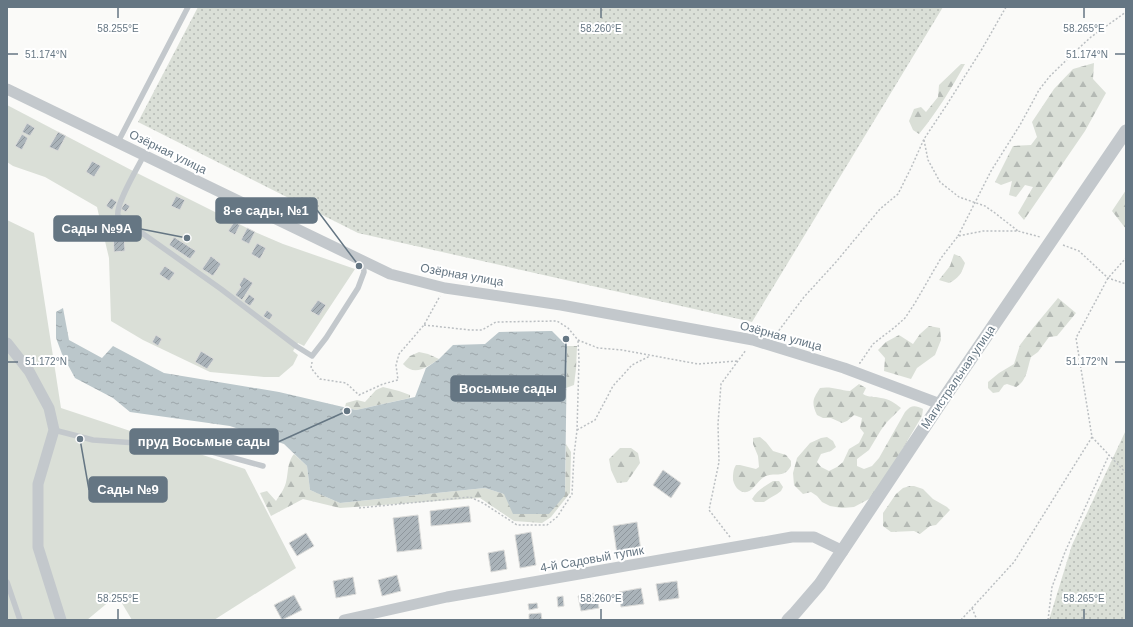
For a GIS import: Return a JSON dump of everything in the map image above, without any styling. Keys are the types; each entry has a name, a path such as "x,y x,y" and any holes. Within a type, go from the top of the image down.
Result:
{"street":[{"name":"Озёрная улица","path":"7,89 390,274 445,288 561,305 753,340 844,368 940,404"},
{"name":"Магистральная улица","path":"788,620 820,584 843,551 940,404 1126,131"},
{"path":"7,343 29,371 49,408 54,430 38,484 38,547 60,620"},
{"name":"4-й Садовый тупик","path":"344,620 447,598 792,537 814,537 843,551"}],"lane":[{"path":"118,142 188,7"},
{"path":"144,155 120,202 116,212 118,216 221,289 296,346 312,356 326,338 358,288 364,272 363,261"},
{"path":"54,430 93,440 194,447 263,466"},
{"path":"7,582 20,620"}],"path":[{"path":"768,344 804,297 836,262 880,209 898,194 924,139 982,49 1006,7"},
{"path":"844,368 860,363 873,344 905,318 941,258 958,236 991,171 1020,125 1039,90 1050,76 1080,46 1126,12"},
{"path":"924,139 928,160 940,182 959,197 985,206 1018,231"},
{"path":"958,236 983,231 1018,231 1051,240 1079,251 1108,278 1126,284"},
{"path":"1126,258 1108,278 1076,338 1092,437 1126,473"},
{"path":"312,356 311,368 320,379 346,383 359,395 383,384 398,380 396,365 399,354 424,325 445,288"},
{"path":"424,325 482,330 496,322 557,321 568,328 578,340 598,348 622,350 698,364 737,361"},
{"path":"359,508 470,497 483,503 517,525 547,525 557,517 572,494 577,430 579,360 578,340"},
{"path":"738,547 709,510 719,462 718,424 721,384 753,340"},
{"path":"577,430 595,420 613,386 632,365 650,356"},
{"path":"961,620 1014,562 1092,437"},
{"path":"1048,620 1052,587 1064,552 1109,455"},
{"path":"972,608 977,620"}],"green space":[{"path":"198,7 943,7 752,322 358,233 138,122"},
{"path":"1094,63 1093,79 1106,93 1085,131 1024,220 1018,213 1033,187 1025,185 1016,197 1009,195 1012,181 1001,185 995,182 1013,146 1031,145 1037,137 1032,122 1054,89 1073,69"},
{"path":"961,64 965,64 944,100 919,134 913,130 909,121 914,109 921,107 926,112 938,97 939,85"},
{"path":"7,105 135,172 255,232 283,244 355,269 304,346 298,343 293,351 298,355 293,365 279,377 210,372 143,340 111,321 109,258 97,207 45,177 13,166 7,162"},
{"path":"1126,190 1126,229 1112,211"},
{"path":"7,220 34,233 61,408 245,469 296,568 214,620 132,620 117,595 87,620 7,620"},
{"path":"954,254 961,257 965,263 961,273 955,280 949,283 939,280 950,266"},
{"path":"1058,298 1076,313 1057,336 1049,337 1038,352 1031,357 1025,378 1020,384 1016,387 1007,384 1004,385 999,392 993,393 988,388 988,382 1014,364 1020,345"},
{"path":"929,326 940,328 941,340 935,355 917,368 911,379 884,371 885,358 878,350 886,342 899,335 913,344 920,334"},
{"path":"567,346 577,346 574,385 566,388"},
{"path":"419,352 439,359 426,368 416,370 412,370 403,364 410,356"},
{"path":"859,384 866,388 863,394 887,399 901,408 887,422 869,450 857,459 857,466 864,469 872,466 879,458 905,412 909,408 915,406 923,409 922,416 882,484 869,499 854,507 842,508 830,506 822,502 811,492 803,494 794,485 793,473 797,458 810,443 821,438 827,437 833,441 836,447 831,451 821,454 817,462 821,467 829,471 843,462 849,449 859,443 864,433 860,428 862,418 854,415 842,423 831,418 823,418 817,415 813,404 814,398 820,388 850,391"},
{"path":"383,387 410,395 410,398 356,410 345,407 346,403 357,400 365,402 376,390"},
{"path":"1126,430 1126,620 1049,620 1072,545"},
{"path":"760,437 773,451 786,455 791,461 791,466 785,473 768,475 761,479 750,491 743,492 736,487 734,483 734,469 736,465 756,469 759,467 758,456 753,444 753,438"},
{"path":"566,444 571,452 570,493 551,517 542,523 514,521 480,498 340,508 303,499 271,516 260,493 267,491 276,501 285,485 289,463 294,454 307,466 310,490 340,503 485,488 504,494 565,495"},
{"path":"620,448 631,448 638,453 640,463 627,482 617,483 611,470 609,459"},
{"path":"773,481 779,481 783,487 781,491 764,502 755,502 752,499 759,491"},
{"path":"910,486 923,489 933,499 950,510 936,525 930,526 920,534 914,531 891,532 883,526 883,513 896,494 903,488"}],"water":[{"path":"63,308 69,340 102,358 113,346 164,373 279,392 356,410 415,397 426,368 439,359 453,345 485,344 499,332 552,331 567,346 565,495 549,514 513,514 504,494 485,488 340,503 310,490 307,466 284,444 230,426 130,412 113,398 75,378 62,354 56,338 56,312"}],"building":[{"path":"27,123 35,128 30,136 22,132"},
{"path":"58,132 66,136 58,151 49,147"},
{"path":"22,134 28,138 22,150 15,146"},
{"path":"92,161 101,166 94,177 86,172"},
{"path":"176,196 185,200 180,210 171,206"},
{"path":"111,198 117,202 112,210 106,206"},
{"path":"125,203 130,206 126,212 121,209"},
{"path":"234,222 240,225 235,235 228,231"},
{"path":"247,228 255,232 249,244 241,240"},
{"path":"113,232 124,232 125,251 114,252"},
{"path":"174,237 196,251 190,259 169,245"},
{"path":"257,243 266,248 260,259 251,254"},
{"path":"211,256 221,264 213,276 202,269"},
{"path":"165,266 175,273 169,281 159,274"},
{"path":"244,277 253,283 242,300 235,295 241,287 239,285"},
{"path":"249,294 255,299 250,306 244,302"},
{"path":"318,300 326,305 319,316 310,311"},
{"path":"267,310 273,315 269,320 263,316"},
{"path":"156,335 162,339 158,346 152,342"},
{"path":"201,351 214,359 207,369 195,362"},
{"path":"663,470 681,483 671,498 653,485"},
{"path":"469,506 471,522 431,526 430,511"},
{"path":"418,515 422,549 397,552 393,518"},
{"path":"637,522 641,551 617,554 613,526"},
{"path":"531,532 536,565 520,568 515,535"},
{"path":"306,533 314,546 297,556 289,543"},
{"path":"504,550 507,569 491,572 488,553"},
{"path":"397,575 401,591 382,596 378,580"},
{"path":"353,577 356,594 336,598 333,581"},
{"path":"677,581 679,598 659,601 656,584"},
{"path":"641,588 644,604 621,607 619,592"},
{"path":"596,593 599,608 581,611 578,596"},
{"path":"294,595 302,610 282,620 274,605"},
{"path":"563,596 564,606 558,607 557,597"},
{"path":"537,603 538,608 529,610 528,604"},
{"path":"541,613 542,620 529,620 529,614"}],"place":[{"name":"Сады №9А","path":"187,238"},
{"name":"8-е сады, №1","path":"359,266"},
{"name":"Восьмые сады","path":"566,339"},
{"name":"пруд Восьмые сады","path":"347,411"},
{"name":"Сады №9","path":"80,439"}]}
